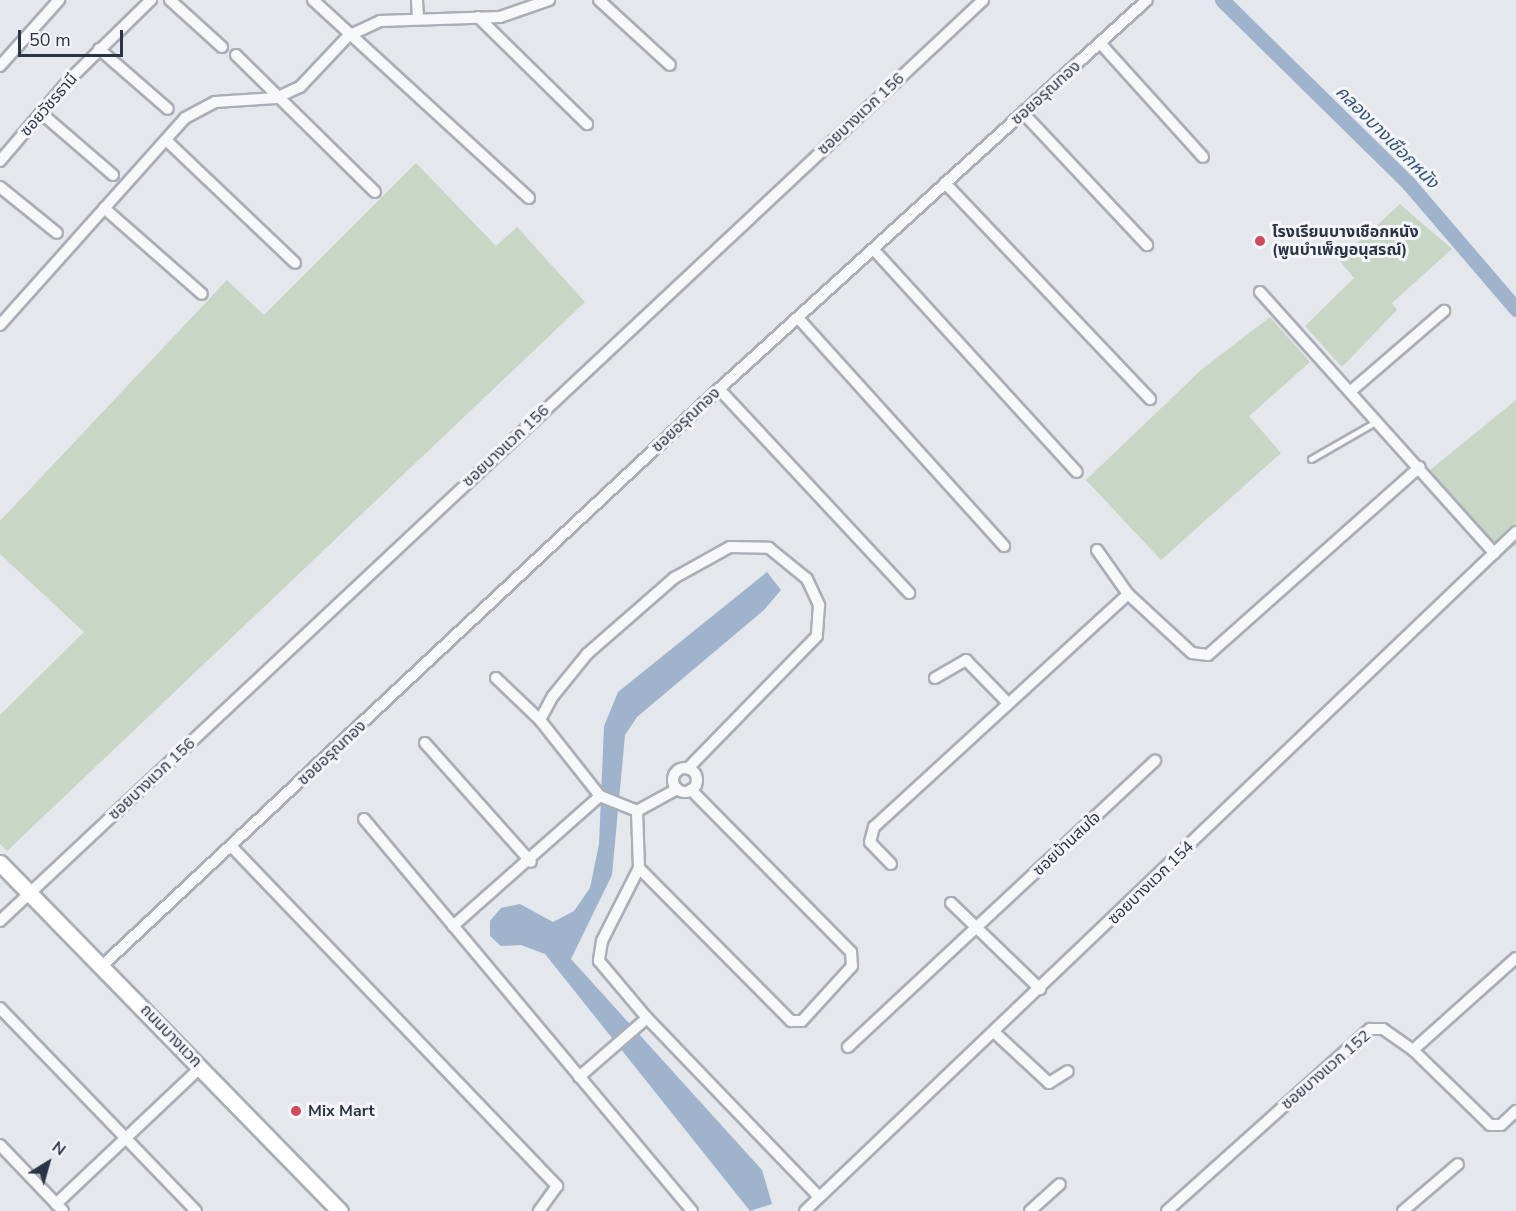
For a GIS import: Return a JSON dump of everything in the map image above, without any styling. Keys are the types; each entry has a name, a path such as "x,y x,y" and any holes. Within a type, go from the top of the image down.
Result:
{"main road":[{"name":"ถนนบางแวก","path":"0,863 103,965 340,1211"}],"street":[{"path":"0,66 59,0"},
{"name":"ซอยวัชรธานี","path":"0,161 99,49 151,0"},
{"path":"170,0 222,47"},
{"path":"313,0 529,198"},
{"path":"417,0 418,18"},
{"path":"0,325 184,118 215,102 278,97 300,87 350,34 380,21 478,17 532,10 549,0"},
{"path":"599,0 669,65"},
{"name":"ซอยบางแวก 156","path":"0,921 983,0"},
{"name":"ซอยอรุณทอง","path":"103,965 232,847 718,389 799,319 1147,0"},
{"path":"478,17 587,124"},
{"path":"1101,44 1203,157"},
{"path":"99,49 168,109"},
{"path":"236,55 375,192"},
{"path":"42,113 113,175"},
{"path":"1024,114 1147,245"},
{"path":"165,140 295,264"},
{"path":"945,183 1150,399"},
{"path":"0,187 57,233"},
{"path":"104,208 202,294"},
{"path":"875,250 1077,472"},
{"path":"1260,292 1378,420 1494,553"},
{"path":"1351,391 1444,311"},
{"path":"799,319 1004,546"},
{"path":"718,389 909,593"},
{"path":"1097,550 1128,594 1192,653 1208,655 1420,467"},
{"name":"ซอยบางแวก 154","path":"805,1211 1516,532"},
{"path":"540,720 587,654 675,578 730,547 769,548 807,579 819,605 817,636 688,768 674,775 677,789"},
{"path":"891,864 870,842 874,826 1128,594"},
{"path":"935,678 966,660 1008,703"},
{"path":"496,678 540,720 601,797 637,811"},
{"path":"425,743 531,862"},
{"name":"ซอยบ้านสมใจ","path":"848,1047 1155,761"},
{"path":"688,768 697,777 691,790"},
{"path":"637,811 677,789 691,790 851,952 852,966 802,1021 791,1022 639,868"},
{"path":"453,926 531,862 601,797"},
{"path":"637,811 639,868 598,951 607,974 819,1197"},
{"path":"364,819 692,1211"},
{"path":"232,847 557,1186 539,1211"},
{"path":"951,903 980,926 1040,989"},
{"path":"1413,1050 1516,958"},
{"path":"0,1008 196,1211"},
{"path":"579,1077 647,1018"},
{"name":"ซอยบางแวก 152","path":"1167,1211 1370,1029 1383,1029 1413,1050 1490,1125 1501,1125 1516,1111"},
{"path":"994,1032 1049,1083 1068,1071"},
{"path":"0,1145 60,1207 125,1138 201,1067"},
{"path":"1403,1211 1458,1164"},
{"path":"1029,1211 1060,1184"}],"lane":[{"path":"1311,459 1378,420"}],"green space":[{"path":"416,163 496,246 517,227 585,302 7,851 0,844 0,715 84,632 0,554 0,521 227,280 264,315"},
{"path":"1400,204 1452,249 1392,303 1397,310 1342,367 1305,326 1354,278 1339,260"},
{"path":"1270,317 1310,362 1249,416 1281,453 1161,560 1086,480 1201,370"},
{"path":"1516,400 1516,545 1498,558 1430,470"}],"water":[{"path":"767,572 781,590 764,610 637,717 625,735 612,875 571,959 762,1170 772,1204 750,1211 545,954 521,945 501,946 490,936 490,921 501,908 520,904 553,922 574,911 590,888 599,844 604,726 618,692"}],"waterway":[{"name":"คลองบางเชือกหนัง","path":"1222,0 1409,184 1516,309"}],"place":[{"name":"โรงเรียนบางเชือกหนัง (พูนบำเพ็ญอนุสรณ์)","path":"1260,241"},
{"name":"Mix Mart","path":"296,1111"}]}
